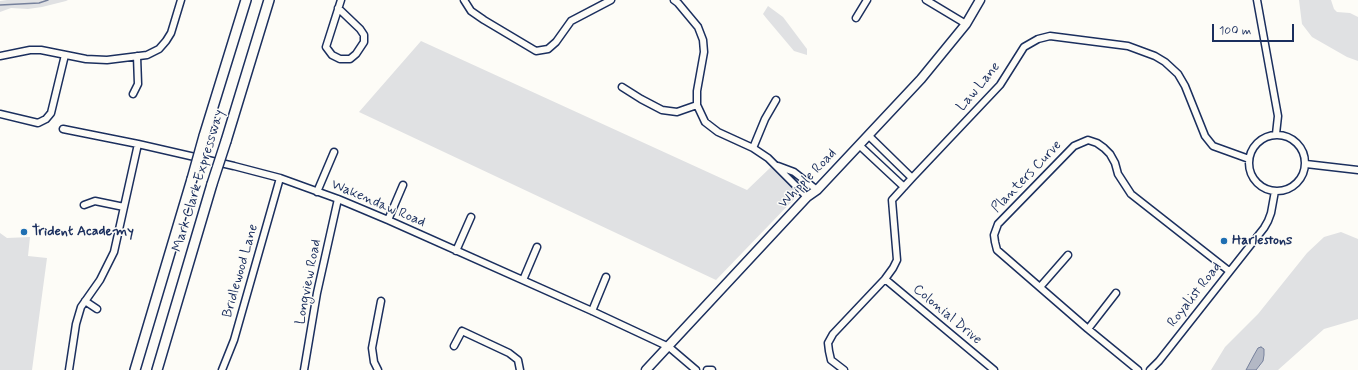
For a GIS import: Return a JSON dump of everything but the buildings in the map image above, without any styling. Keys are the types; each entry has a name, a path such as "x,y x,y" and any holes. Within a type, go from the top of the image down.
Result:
{"highway":[{"name":"Mark Clark Expressway","path":"135,370 246,0"},
{"name":"Mark Clark Expressway","path":"157,370 212,184 269,0"}],"main road":[{"name":"Whipple Road","path":"646,370 921,79 966,24 980,0"}],"street":[{"path":"0,56 30,50 41,50 65,55 107,60 147,55 159,49 171,33 181,0"},
{"path":"338,8 360,29 364,35 364,42 356,54 350,59 340,59 332,55 326,47 338,8 341,0"},
{"path":"464,0 471,11 536,51 548,49 556,42 571,21 611,0"},
{"path":"674,0 698,27 703,40 704,52 697,91 697,105 705,122 718,132 752,148 768,158 807,198"},
{"path":"856,18 867,0"},
{"path":"926,0 966,24"},
{"path":"1257,0 1278,116 1276,134"},
{"name":"Law Lane","path":"844,370 831,360 828,343 833,334 885,279 897,260 892,200 1000,85 1024,47 1038,39 1050,36 1128,46 1155,56 1165,62 1178,74 1185,86 1205,136 1213,146 1249,159"},
{"path":"0,114 38,123 46,119 51,113 65,55"},
{"path":"133,94 138,84 138,56"},
{"path":"622,87 662,110 677,112 697,105"},
{"path":"752,148 765,119 776,100"},
{"name":"Wakendaw Road","path":"63,129 138,144 280,178 338,199 523,280 669,347 696,370"},
{"path":"1276,134 1291,138 1299,144 1306,164 1304,174 1294,186 1288,189 1275,191 1265,188 1254,178 1251,173 1249,159 1254,146 1263,138 1276,134"},
{"path":"868,136 912,178"},
{"name":"Planters Curve","path":"1138,370 997,250 994,242 994,235 998,224 1074,146 1088,140 1097,143 1110,154 1115,163 1118,174 1132,194 1229,271"},
{"path":"69,370 76,324 81,307 100,280 114,252 138,144"},
{"path":"859,145 904,187"},
{"path":"317,192 334,152"},
{"path":"1306,164 1358,170"},
{"path":"776,165 794,172 816,190"},
{"name":"Bridlewood Lane","path":"222,370 234,340 280,178"},
{"path":"388,220 403,185"},
{"name":"Royalist Road","path":"1150,370 1159,361 1268,221 1275,191"},
{"name":"Longview Road","path":"304,370 317,293 338,199"},
{"path":"84,205 95,200 124,206"},
{"path":"456,251 471,217"},
{"path":"523,280 537,247"},
{"path":"1040,287 1068,255"},
{"path":"592,311 606,277"},
{"name":"Colonial Drive","path":"885,279 994,370"},
{"path":"1088,329 1116,293"},
{"path":"85,301 97,308"},
{"path":"378,370 374,362 372,348 381,301"},
{"path":"454,346 462,331 509,353 518,360 520,370"},
{"path":"707,370 712,370"}],"shaded area":[{"path":"68,0 42,7 28,9 11,8 0,12 0,1"},
{"path":"1299,0 1331,0 1334,9 1337,12 1350,13 1358,17 1358,61 1347,57 1312,37 1302,24"},
{"path":"768,6 783,17 807,49 807,55 794,51 763,14"},
{"path":"421,41 747,190 771,167 799,194 716,280 359,112"},
{"path":"1341,232 1358,239 1358,319 1324,329 1278,370 1211,370 1225,347 1258,314 1307,253 1324,237"},
{"path":"0,233 7,238 30,237 28,256 47,258 32,370 0,370"},
{"path":"1261,347 1264,349 1263,361 1256,370 1246,370 1258,348"}],"waterway":[{"path":"0,5 39,3 48,0"}],"place":[{"name":"Trident Academy","path":"24,232"},
{"name":"Harlestons","path":"1224,241"}]}
